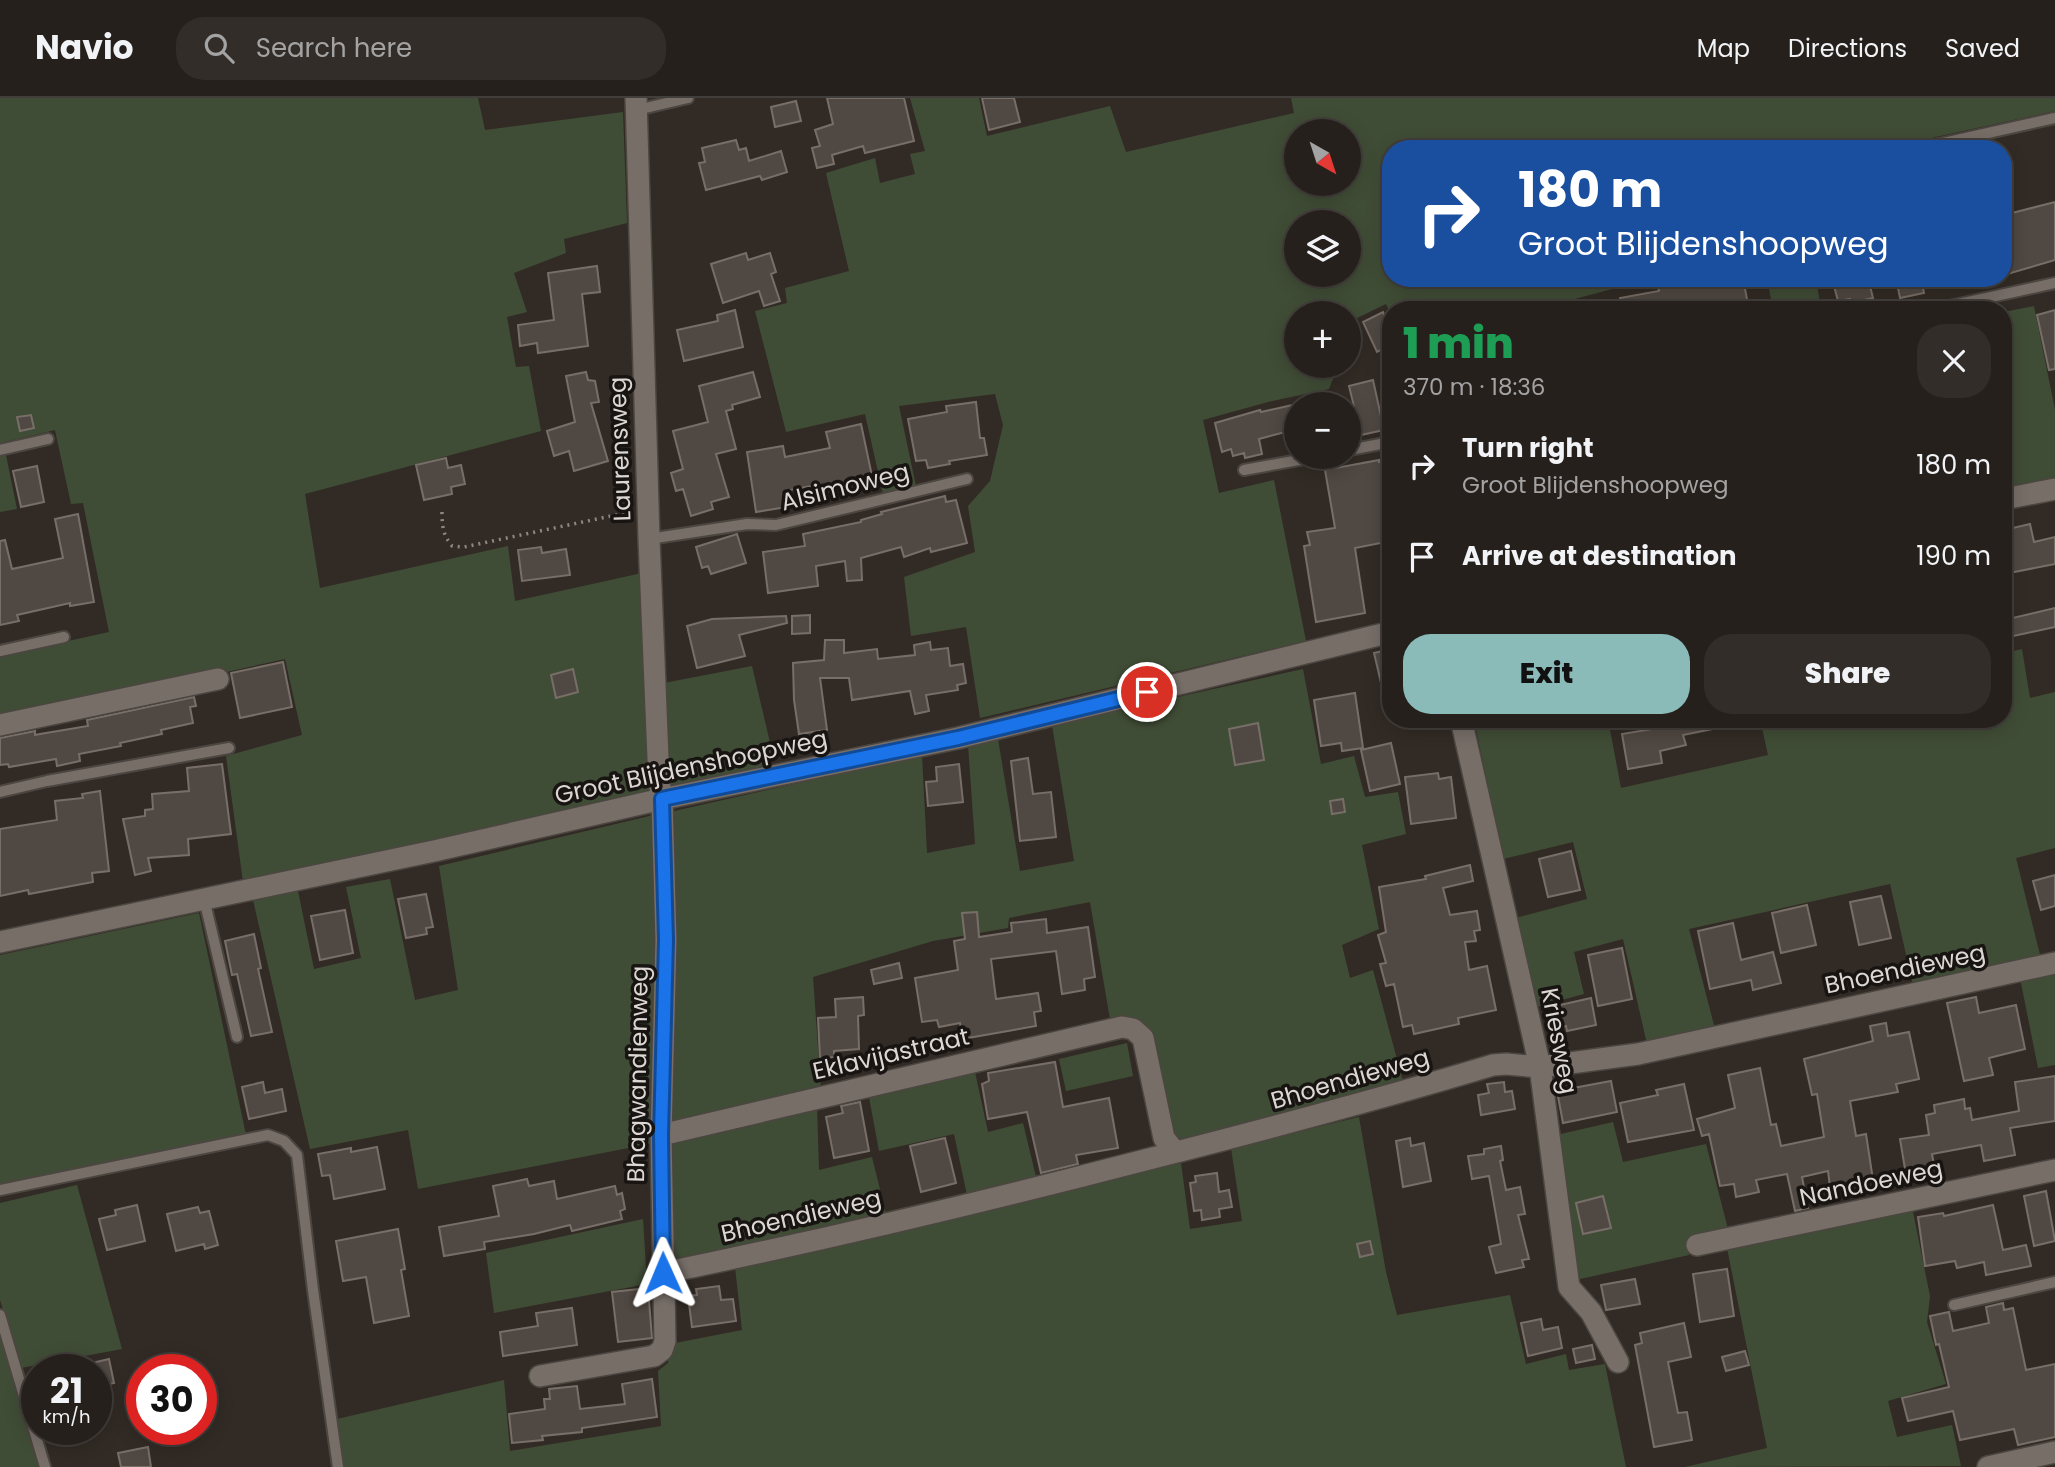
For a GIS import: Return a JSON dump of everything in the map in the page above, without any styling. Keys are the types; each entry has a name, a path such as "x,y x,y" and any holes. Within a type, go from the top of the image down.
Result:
{"street":[{"name":"Laurensweg","path":"637,104 649,539 659,782 662,799"},
{"path":"2012,497 2055,489"},
{"name":"Groot Blijdenshoopweg","path":"0,942 958,738 1382,634"},
{"path":"0,725 218,679"},
{"name":"Kriesweg","path":"1463,728 1540,1067 1569,1287 1591,1312 1618,1362"},
{"name":"Bhagwandienweg","path":"540,1376 654,1356 662,1350 665,1341 661,1135 666,940 662,799"},
{"name":"Bhoendieweg","path":"663,1273 812,1242 1175,1152 1386,1097 1493,1065 1506,1063 1540,1067 1638,1054 2055,963"},
{"name":"Eklavijastraat","path":"661,1135 1122,1027 1133,1029 1143,1038 1164,1138 1175,1152"},
{"name":"Nandoeweg","path":"1697,1245 2055,1170"},
{"path":"1988,1467 2055,1452"}],"lane":[{"path":"637,104 688,98"},
{"path":"1957,140 2055,118"},
{"path":"1972,301 2055,283"},
{"path":"0,450 48,439"},
{"path":"1361,448 1382,444"},
{"path":"1244,470 1284,463"},
{"name":"Alsimoweg","path":"649,539 747,524 776,525 967,479"},
{"path":"0,651 64,637"},
{"path":"0,792 229,748"},
{"path":"204,899 237,1037"},
{"path":"0,1190 229,1141 268,1135 284,1141 297,1155 338,1467"},
{"path":"1954,1305 2055,1282"},
{"path":"0,1315 45,1467"}],"path":[{"path":"442,512 445,538 452,546 464,547 633,512 649,515"}],"green space":[{"path":"0,98 478,98 485,130 623,112 627,223 564,239 566,253 514,273 527,312 507,317 516,367 529,366 541,431 305,494 320,588 508,546 515,601 642,573 651,778 648,792 243,882 226,756 302,735 285,659 0,722 0,656 109,632 83,503 71,504 55,430 0,443"},
{"path":"910,98 979,98 987,136 1110,106 1126,152 1294,113 1291,98 2055,98 2055,111 1922,140 1382,140 1382,287 1620,287 1567,301 1382,301 1382,306 1361,316 1361,301 1284,301 1284,378 1333,378 1329,389 1284,392 1284,399 1203,420 1219,493 1274,480 1306,641 980,718 966,627 911,636 904,577 975,552 968,506 990,481 1003,425 995,394 899,406 916,486 883,494 865,414 786,432 755,311 787,303 785,288 849,271 826,173 875,158 880,183 915,174 910,154 925,151"},
{"path":"1769,287 1817,287 1820,301 1771,301"},
{"path":"2034,306 2055,410 2055,477 2012,487 2012,310"},
{"path":"6,455 17,509 0,512 0,457"},
{"path":"2022,649 2030,698 2055,692 2055,848 2016,858 2040,955 1913,985 1890,884 1689,929 1715,1029 1647,1044 1623,939 1574,952 1584,994 1529,1009 1512,919 1587,899 1573,842 1503,859 1476,728 1610,728 1621,788 1768,755 1762,728 2012,728 2012,651"},
{"path":"752,666 772,751 765,771 672,788 667,786 664,683"},
{"path":"1303,669 1321,764 1354,756 1365,797 1398,792 1406,834 1362,845 1379,929 1342,945 1350,978 1373,970 1405,1089 1176,1150 1145,1032 1111,1025 1090,902 1009,918 1008,928 933,941 813,977 821,1090 668,1126 670,812 922,755 927,853 975,844 968,745 998,739 1020,871 1074,861 1052,725"},
{"path":"658,814 654,1143 418,1189 408,1130 310,1149 253,900 298,891 314,969 361,958 346,887 390,879 415,1000 458,990 439,866"},
{"path":"199,913 246,1135 0,1189 0,955"},
{"path":"2055,970 2055,1065 2038,1068 2020,978"},
{"path":"1127,1043 1133,1076 1066,1091 1059,1059"},
{"path":"975,1072 988,1132 1023,1123 1037,1181 967,1195 954,1134 879,1151 869,1097"},
{"path":"817,1106 819,1170 872,1157 886,1214 670,1265 669,1138"},
{"path":"1359,1117 1386,1272 1397,1315 1510,1295 1526,1364 1566,1354 1569,1370 1605,1364 1626,1467 344,1467 337,1419 504,1380 510,1451 661,1426 658,1371 668,1363 670,1344 742,1330 735,1267 1181,1163 1190,1229 1242,1221 1231,1148"},
{"path":"1613,1122 1623,1162 1706,1144 1728,1229 1687,1239 1689,1255 1580,1279 1552,1136"},
{"path":"77,1185 122,1349 95,1354 21,1354 21,1368 0,1300 0,1203"},
{"path":"1912,1207 1930,1296 1927,1322 1946,1384 1888,1401 1897,1437 1952,1425 1961,1466 1685,1467 1767,1448 1727,1248"},
{"path":"643,1219 647,1284 494,1313 486,1253"},
{"path":"0,1338 21,1403 21,1445 35,1445 39,1467 0,1467"}],"building":[{"path":"827,98 904,98 914,141 865,153 863,146 832,155 834,164 817,168 812,148 820,146 815,130 833,124"},
{"path":"982,98 1014,98 1020,122 989,130"},
{"path":"796,101 801,121 775,127 771,107"},
{"path":"736,140 739,150 746,148 749,161 781,151 787,172 762,180 760,176 706,190 699,163 705,162 702,148"},
{"path":"2055,202 2055,260 2012,273 2012,213"},
{"path":"746,253 748,260 770,253 776,272 771,274 780,301 764,306 759,291 723,303 711,264"},
{"path":"597,266 600,292 582,294 588,346 538,353 537,343 520,346 518,325 554,320 548,273"},
{"path":"1658,287 1745,287 1747,301 1620,301 1620,298 1659,291"},
{"path":"1834,287 1870,287 1873,298 1838,301"},
{"path":"1898,287 1923,287 1924,293 1900,298"},
{"path":"735,310 743,347 684,361 677,330 718,321 717,315"},
{"path":"2055,310 2055,369 2049,370 2037,315"},
{"path":"1382,312 1382,350 1377,352 1363,322"},
{"path":"586,372 588,380 595,381 599,402 591,403 608,461 574,471 569,451 554,456 547,431 575,422 566,376"},
{"path":"753,372 760,397 732,405 733,409 726,411 736,449 716,454 729,497 711,502 713,509 691,516 683,489 676,491 671,473 683,469 673,431 708,422 699,386"},
{"path":"1373,380 1382,430 1361,435 1361,392 1350,392 1349,386"},
{"path":"976,402 980,438 984,438 987,455 949,461 950,464 928,468 926,460 916,461 908,419 947,412 946,406"},
{"path":"1284,407 1284,432 1259,439 1262,454 1245,458 1244,453 1233,456 1231,449 1222,452 1215,423 1260,410 1261,412"},
{"path":"31,415 34,428 20,431 17,417"},
{"path":"861,424 872,476 831,485 832,491 818,494 817,485 790,490 793,506 756,512 747,452 783,446 785,457 830,448 826,432"},
{"path":"446,458 448,468 461,465 465,484 451,487 452,494 424,500 416,465"},
{"path":"1382,462 1382,543 1355,548 1365,613 1316,622 1304,546 1310,545 1307,532 1335,528 1325,470 1361,469 1361,463"},
{"path":"37,466 44,502 21,507 13,471"},
{"path":"945,496 946,502 956,500 967,543 931,552 930,548 904,557 901,547 861,558 862,580 847,581 845,561 816,566 818,586 768,593 763,552 805,546 803,534 861,522 882,514 881,512"},
{"path":"78,514 94,602 70,606 70,603 17,615 19,621 0,625 0,541 5,540 12,569 63,558 55,519"},
{"path":"2030,524 2034,542 2055,537 2055,564 2012,572 2012,528"},
{"path":"737,534 746,563 711,574 708,566 702,568 696,547"},
{"path":"541,547 542,553 566,549 570,575 522,581 518,550"},
{"path":"2055,608 2055,627 2012,636 2012,618"},
{"path":"810,615 810,633 792,634 792,616"},
{"path":"786,616 787,623 739,635 745,656 697,668 687,626 712,619"},
{"path":"825,640 844,640 844,653 877,649 878,659 915,655 914,645 930,642 931,650 948,648 950,666 963,664 966,683 957,685 958,690 926,695 929,711 915,714 910,691 852,700 849,678 820,678 827,730 799,734 794,700 793,663 824,660"},
{"path":"1382,651 1382,687 1374,653"},
{"path":"283,662 292,707 240,718 231,673"},
{"path":"573,669 578,692 556,698 551,675"},
{"path":"1355,693 1363,748 1342,751 1341,743 1321,746 1314,700"},
{"path":"194,697 196,706 190,707 193,723 161,730 162,734 79,754 80,761 57,766 56,759 9,767 8,764 0,765 0,738 35,731 35,735 88,726 87,720"},
{"path":"1258,723 1264,760 1235,765 1229,729"},
{"path":"1658,728 1718,728 1683,735 1686,745 1660,751 1662,763 1628,769 1622,734"},
{"path":"1391,743 1400,784 1370,791 1361,750"},
{"path":"1028,758 1033,794 1051,792 1056,837 1020,841 1011,761"},
{"path":"222,764 231,834 188,839 189,855 148,858 151,871 135,875 123,819 145,816 145,810 153,809 152,794 189,791 187,768"},
{"path":"959,764 963,802 928,806 926,782 937,781 936,767"},
{"path":"1438,773 1439,779 1451,777 1456,818 1411,824 1405,777"},
{"path":"100,791 109,871 92,873 93,882 29,894 28,890 0,896 0,829 57,820 55,801 83,798 82,794"},
{"path":"1343,799 1345,812 1332,814 1330,801"},
{"path":"1571,851 1580,890 1548,897 1539,859"},
{"path":"1470,865 1473,881 1443,888 1450,915 1477,911 1480,930 1474,931 1476,941 1465,942 1469,970 1487,966 1496,1010 1458,1018 1459,1024 1414,1034 1412,1025 1403,1027 1394,984 1386,986 1380,964 1386,963 1378,935 1386,932 1379,887 1426,879 1425,876"},
{"path":"2055,875 2055,906 2041,910 2033,881"},
{"path":"426,894 433,927 426,928 427,934 406,938 398,899"},
{"path":"1881,896 1891,938 1859,945 1850,902"},
{"path":"1807,905 1816,945 1781,953 1772,913"},
{"path":"345,910 353,953 320,960 311,916"},
{"path":"977,912 979,937 1012,932 1011,923 1046,919 1047,933 1088,927 1095,977 1084,979 1085,990 1062,994 1056,951 991,959 996,999 1038,993 1041,1011 1034,1012 1036,1026 962,1039 960,1023 939,1027 937,1020 922,1022 915,978 958,970 954,941 965,939 962,913"},
{"path":"1733,923 1741,960 1773,952 1781,983 1753,990 1751,980 1710,989 1698,931"},
{"path":"254,934 261,968 258,969 272,1032 251,1036 237,974 232,975 225,941"},
{"path":"1622,948 1632,999 1598,1006 1588,955"},
{"path":"899,963 902,978 874,984 871,970"},
{"path":"863,997 864,1015 858,1016 859,1049 834,1051 834,1057 820,1058 818,1018 836,1017 835,999"},
{"path":"1976,997 1979,1013 2016,1005 2025,1049 1989,1058 1993,1075 1964,1081 1947,1003"},
{"path":"1591,998 1596,1025 1567,1031 1566,1026 1560,1027 1557,1013 1561,1013 1560,1005"},
{"path":"1886,1023 1888,1036 1909,1032 1919,1079 1896,1084 1898,1092 1850,1101 1856,1136 1866,1134 1873,1180 1830,1187 1828,1171 1802,1177 1808,1208 1795,1211 1787,1174 1756,1180 1759,1192 1736,1197 1734,1184 1720,1186 1709,1134 1702,1136 1697,1119 1735,1108 1728,1075 1760,1068 1771,1125 1776,1124 1781,1146 1824,1137 1817,1094 1812,1095 1804,1059 1873,1041 1870,1026"},
{"path":"1055,1062 1063,1107 1109,1098 1118,1148 1076,1155 1078,1164 1041,1173 1027,1112 988,1119 982,1084 989,1081 988,1073"},
{"path":"2055,1076 2055,1121 2010,1128 2015,1155 1984,1161 1981,1145 1932,1154 1934,1165 1905,1169 1900,1139 1929,1135 1926,1115 1935,1113 1934,1105 1964,1099 1965,1109 1970,1108 1972,1120 2019,1111 2015,1082"},
{"path":"1611,1081 1617,1112 1563,1123 1557,1091"},
{"path":"263,1082 265,1093 282,1089 286,1111 249,1119 242,1087"},
{"path":"1504,1082 1505,1092 1512,1091 1515,1109 1481,1115 1478,1095 1489,1093 1487,1084"},
{"path":"1684,1084 1694,1130 1628,1142 1620,1103 1658,1095 1656,1090"},
{"path":"860,1102 869,1151 834,1158 826,1117 843,1113 841,1106"},
{"path":"945,1138 956,1183 921,1192 910,1146"},
{"path":"1410,1138 1411,1146 1424,1143 1431,1181 1403,1187 1396,1141"},
{"path":"1501,1146 1503,1160 1500,1161 1506,1190 1520,1187 1525,1214 1518,1215 1529,1259 1522,1260 1524,1267 1496,1273 1489,1247 1501,1244 1489,1176 1472,1179 1468,1156 1484,1154 1484,1149"},
{"path":"377,1147 385,1189 334,1199 330,1175 322,1176 318,1154"},
{"path":"1217,1173 1219,1192 1229,1190 1232,1207 1219,1209 1220,1217 1202,1220 1201,1210 1194,1211 1190,1183 1196,1182 1195,1176"},
{"path":"527,1179 529,1186 554,1181 557,1199 615,1186 617,1195 622,1193 625,1209 620,1211 622,1219 572,1231 570,1225 484,1242 485,1249 444,1256 439,1227 499,1216 493,1186"},
{"path":"2046,1191 2055,1241 2034,1246 2024,1196"},
{"path":"1603,1196 1611,1228 1583,1234 1576,1203"},
{"path":"137,1205 145,1241 107,1250 99,1219 116,1215 115,1210"},
{"path":"1993,1205 2003,1250 2026,1245 2031,1266 1986,1275 1984,1262 1957,1268 1955,1261 1925,1266 1918,1217 1943,1213 1944,1216"},
{"path":"198,1207 200,1213 209,1211 218,1245 205,1249 204,1244 176,1251 167,1214"},
{"path":"398,1229 405,1269 401,1270 409,1316 374,1323 366,1277 343,1281 336,1241"},
{"path":"1370,1241 1373,1254 1360,1257 1357,1244"},
{"path":"1727,1269 1734,1316 1700,1322 1693,1274"},
{"path":"1635,1279 1640,1304 1606,1310 1601,1285"},
{"path":"719,1286 721,1300 733,1299 736,1321 692,1327 688,1296 697,1295 696,1289"},
{"path":"648,1288 652,1338 618,1342 612,1292"},
{"path":"2003,1303 2004,1310 2013,1308 2026,1370 2055,1364 2055,1437 2018,1445 2014,1429 1960,1440 1953,1411 1908,1421 1902,1398 1949,1387 1930,1316 1949,1312 1953,1331 1989,1323 1986,1307"},
{"path":"572,1308 577,1345 503,1356 500,1332 538,1326 536,1313"},
{"path":"1541,1319 1543,1330 1558,1327 1562,1348 1528,1356 1521,1323"},
{"path":"1684,1323 1691,1357 1668,1362 1678,1413 1687,1412 1692,1440 1654,1447 1635,1345 1642,1343 1640,1333"},
{"path":"1592,1345 1595,1359 1576,1363 1573,1349"},
{"path":"1745,1351 1749,1365 1726,1371 1722,1357"},
{"path":"652,1379 657,1417 582,1428 582,1432 542,1436 543,1440 512,1443 509,1414 545,1409 544,1399 550,1399 549,1389 577,1386 580,1409 625,1404 622,1384"},
{"path":"148,1447 151,1467 121,1467 118,1453"}],"route":[{"path":"663,1273 661,1135 666,940 662,799 958,738 1147,692"}]}
